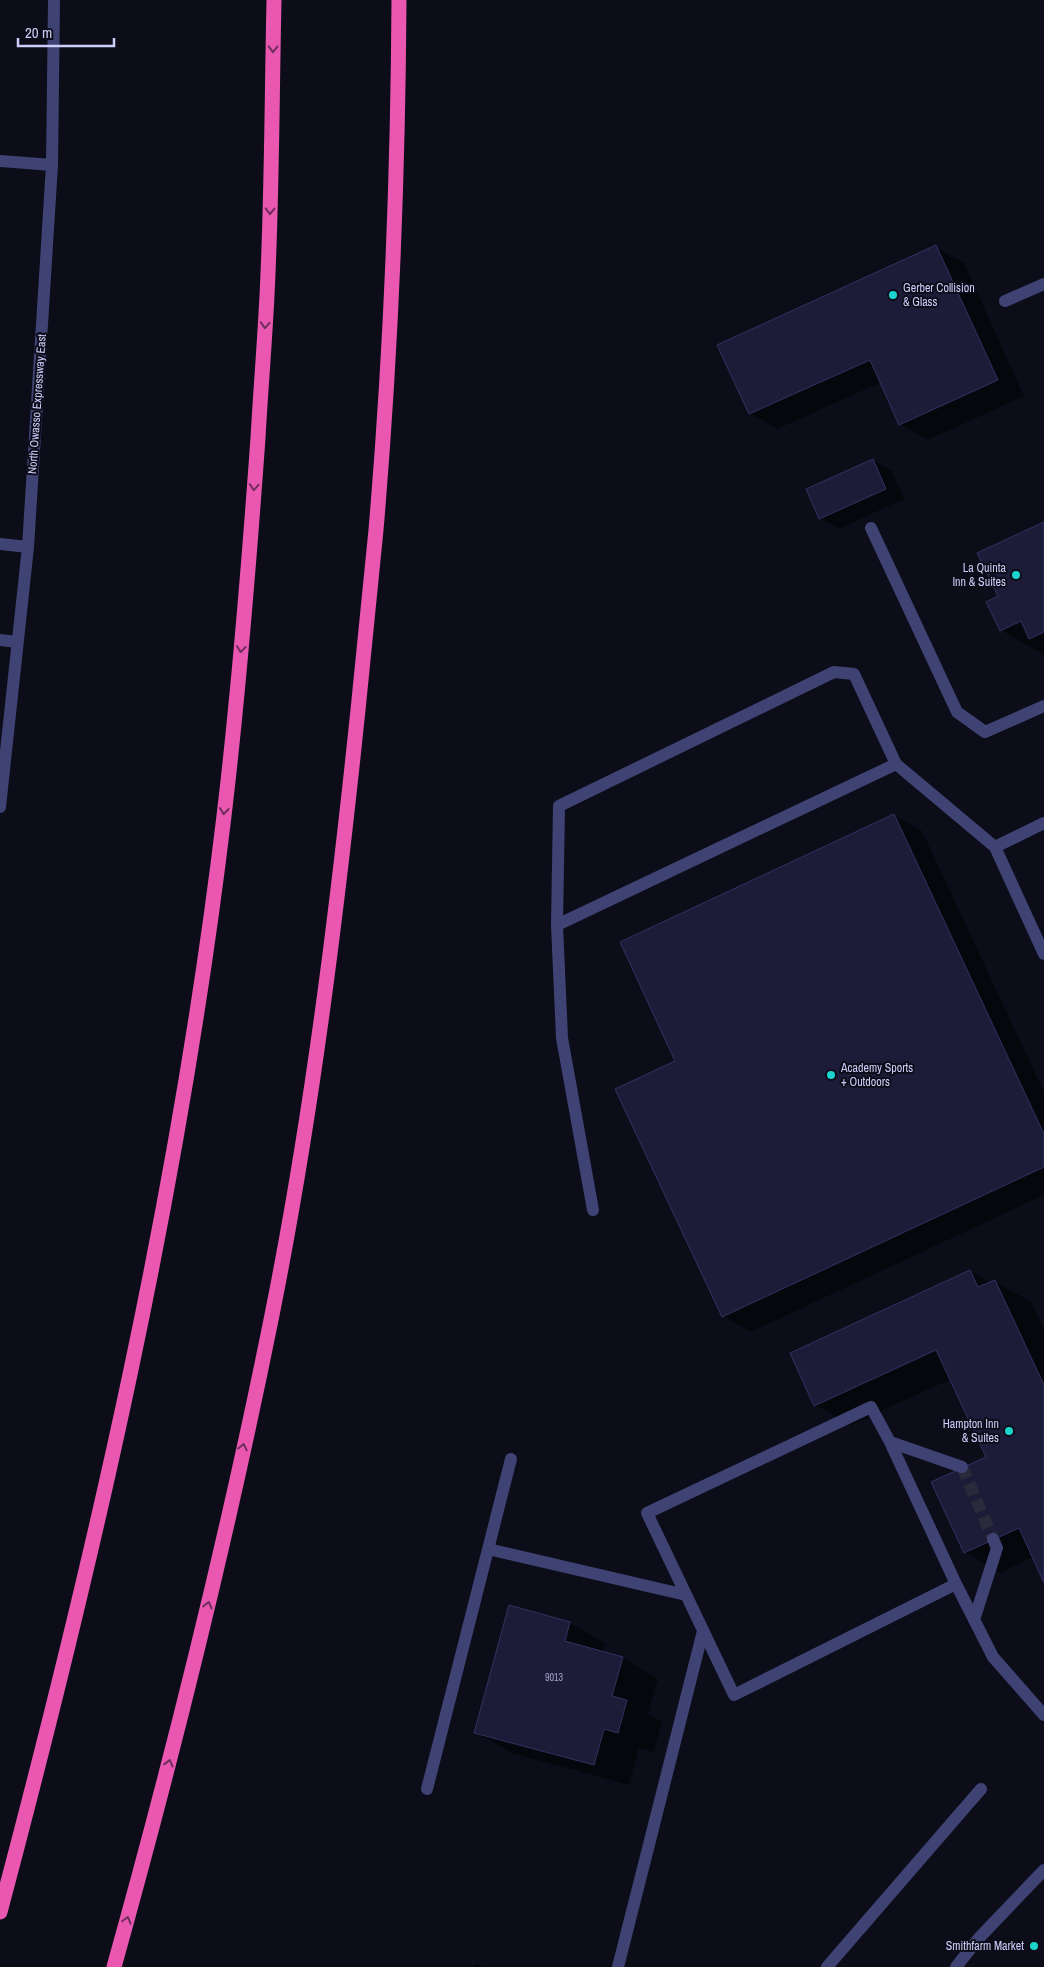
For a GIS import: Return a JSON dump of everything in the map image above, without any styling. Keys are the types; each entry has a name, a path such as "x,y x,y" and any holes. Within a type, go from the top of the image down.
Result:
{"highway":[{"path":"0,1912 51,1721 114,1454 157,1239 198,1001 224,816 248,573 268,276 274,0"},
{"path":"114,1967 156,1817 213,1587 272,1313 315,1069 348,802 376,528 390,315 399,0"}],"street":[{"name":"North Owasso Expressway East","path":"0,807 28,547 52,165 54,0"},
{"path":"0,161 52,165"},
{"path":"1005,301 1044,284"},
{"path":"871,528 957,712 985,732 1044,706"},
{"path":"0,544 28,547"},
{"path":"0,640 17,642"},
{"path":"594,1210 562,1038 557,925 559,806 834,672 854,674 896,764 995,847 1039,930 1044,954"},
{"path":"557,925 896,764"},
{"path":"995,847 1044,823"},
{"path":"956,1584 734,1695 646,1513 872,1407 956,1584 993,1657 1044,1715"},
{"path":"890,1442 962,1467"},
{"path":"428,1789 511,1459"},
{"path":"974,1620 997,1548 993,1540"},
{"path":"488,1549 686,1595"},
{"path":"618,1967 703,1631"},
{"path":"827,1967 981,1789"},
{"path":"956,1967 979,1938 1044,1870"}],"building":[{"name":"Gerber Collision & Glass","path":"936,245 998,380 899,425 870,360 749,414 717,345"},
{"path":"873,459 886,489 819,519 806,489"},
{"name":"La Quinta Inn & Suites","path":"1044,522 1044,632 1029,639 1021,621 1000,631 986,602 998,596 977,553"},
{"name":"Academy Sports + Outdoors","path":"894,814 1044,1134 1044,1167 722,1317 615,1089 675,1061 620,942"},
{"name":"Hampton Inn & Suites","path":"970,1270 978,1287 995,1280 1044,1385 1044,1583 1019,1528 964,1553 931,1482 986,1457 936,1350 814,1406 790,1353"},
{"path":"509,1605 570,1622 565,1641 623,1657 612,1696 627,1700 618,1733 604,1729 594,1765 474,1733"}],"tunnel":[{"path":"962,1467 993,1539"}],"place":[{"name":"Gerber Collision & Glass","path":"893,295"},
{"name":"La Quinta Inn & Suites","path":"1016,575"},
{"name":"Academy Sports + Outdoors","path":"831,1075"},
{"name":"Hampton Inn & Suites","path":"1009,1431"},
{"name":"Smithfarm Market","path":"1034,1946"}]}
